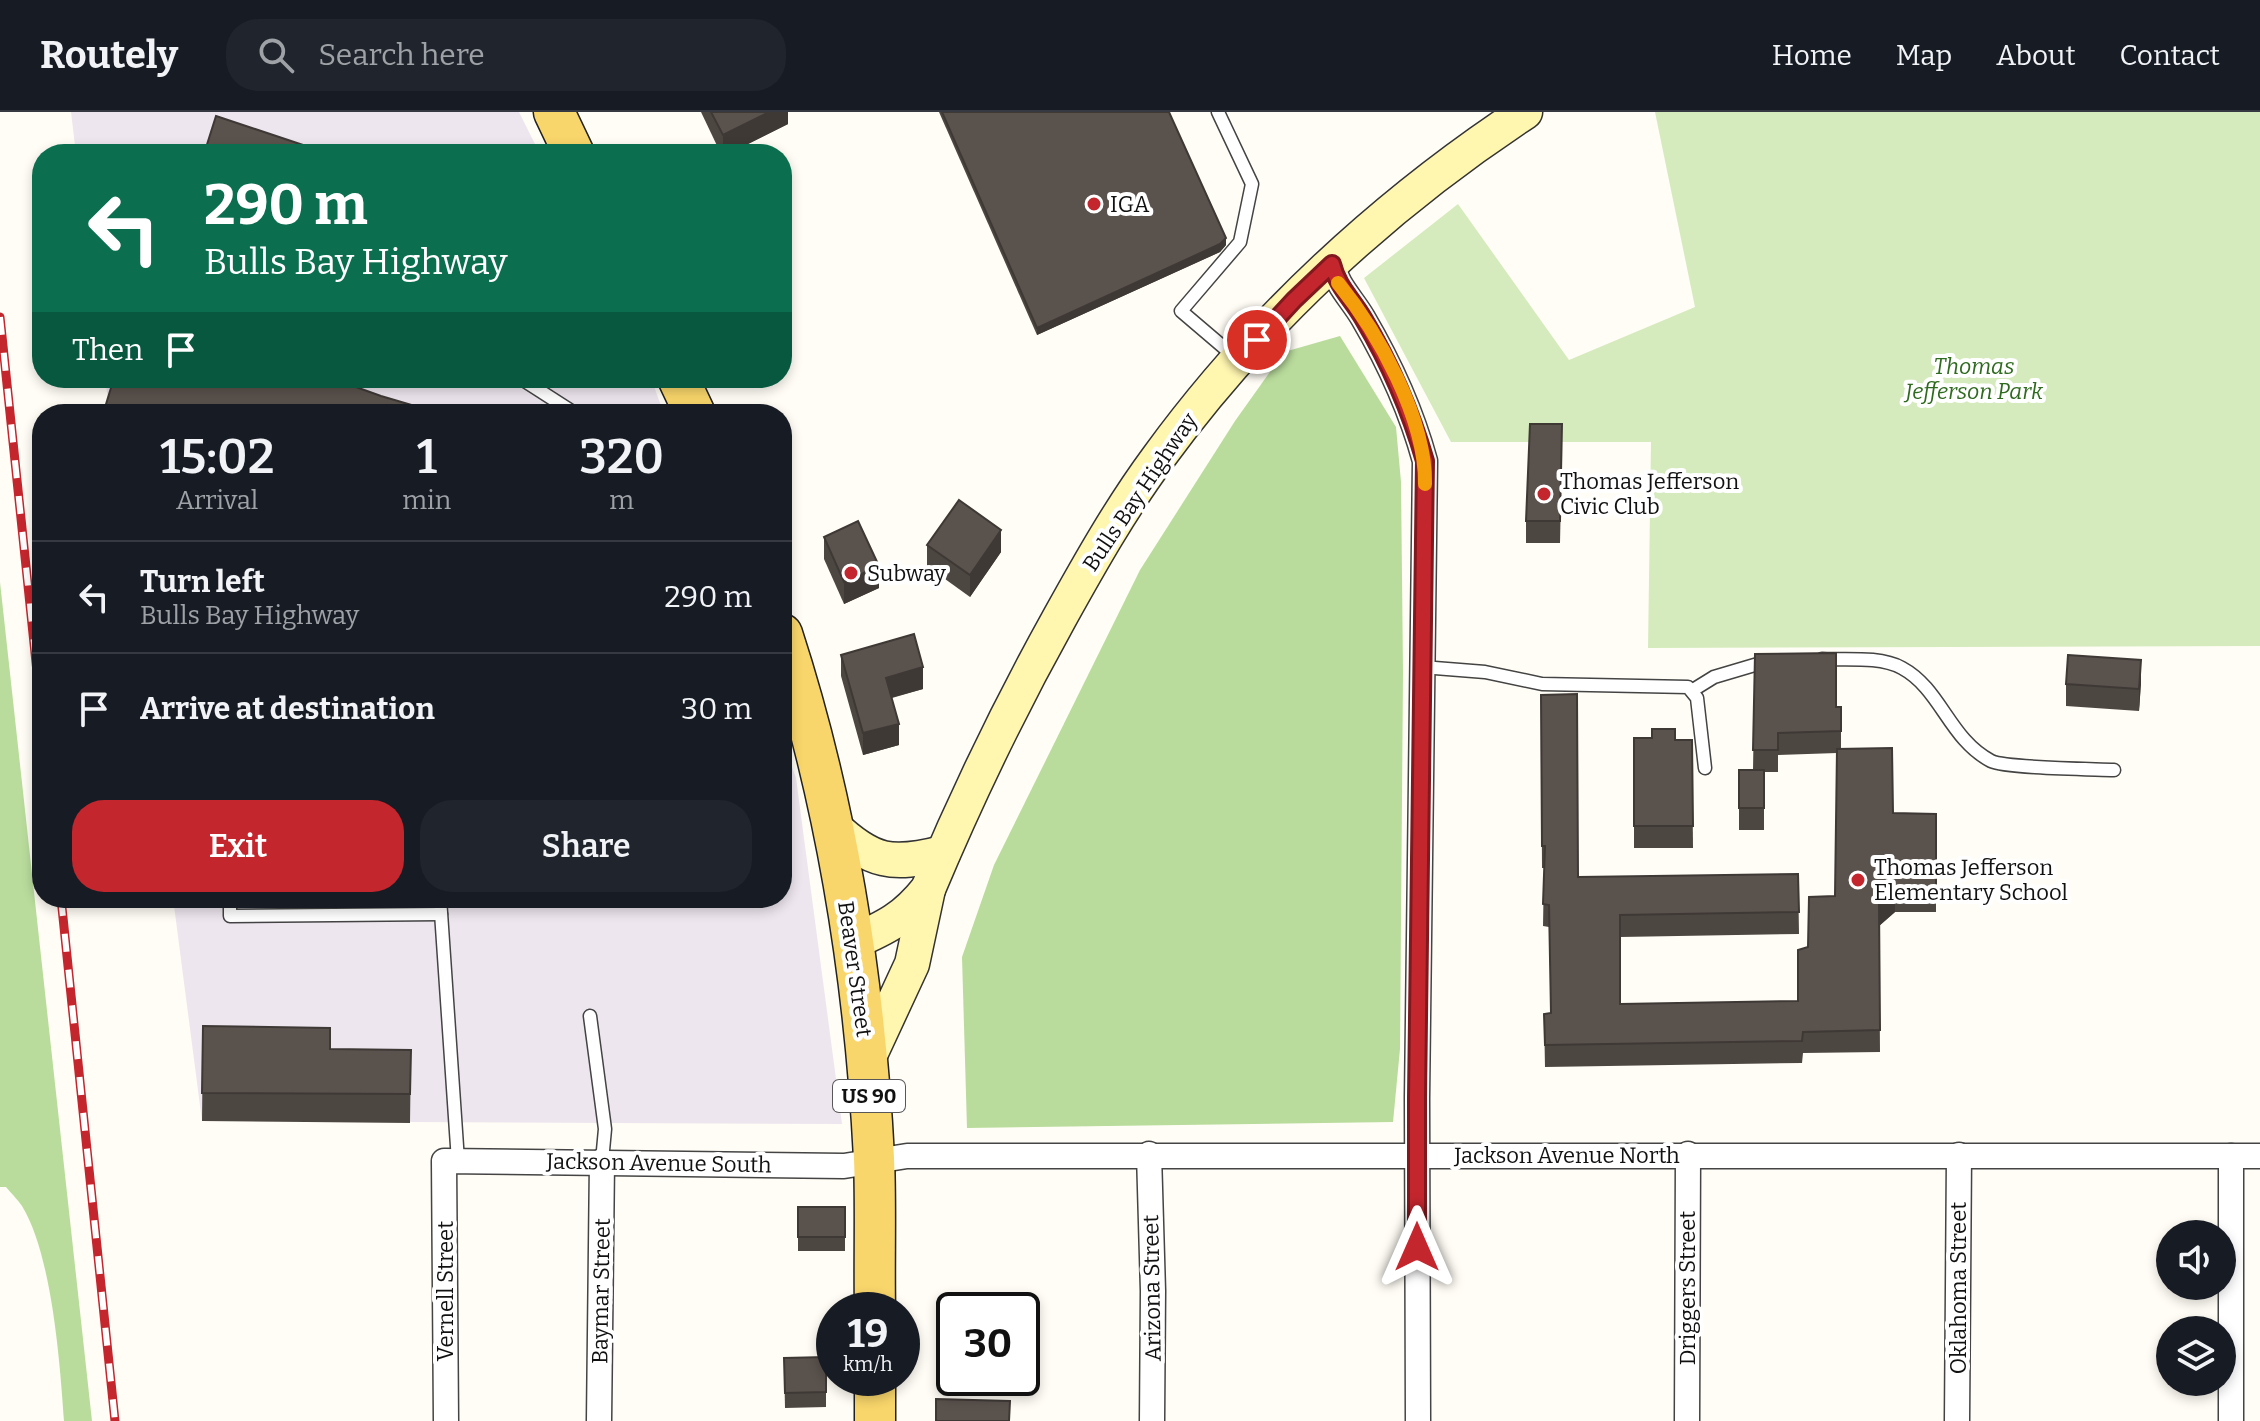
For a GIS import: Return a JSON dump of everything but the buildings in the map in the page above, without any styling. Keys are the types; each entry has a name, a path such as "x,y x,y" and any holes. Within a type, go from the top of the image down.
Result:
{"main road":[{"path":"554,112 569,144"},
{"name":"Bulls Bay Highway","path":"853,942 893,925 928,889 1023,684 1106,536 1157,458 1210,392 1294,300 1353,242 1479,143 1525,112"},
{"name":"Beaver Street","path":"792,679 833,826 853,942 867,1061 874,1161 875,1292"},
{"path":"833,826 873,857 915,860 943,853"},
{"path":"867,1061 912,964 928,889"},
{"path":"875,1396 875,1421"}],"street":[{"path":"1332,264 1336,281 1363,317 1403,391 1425,461 1418,1421"},
{"name":"Jackson Avenue North","path":"874,1161 907,1156 1149,1154 2260,1156"},
{"name":"Arizona Street","path":"1149,1154 1153,1291 1152,1421"},
{"name":"Driggers Street","path":"1687,1421 1688,1154"},
{"name":"Oklahoma Street","path":"1957,1421 1959,1155"},
{"path":"2231,1156 2231,1421"},
{"name":"Jackson Avenue South","path":"451,1161 844,1166 874,1161"},
{"name":"Vernell Street","path":"446,1421 451,1161"},
{"name":"Baymar Street","path":"599,1421 602,1161"}],"lane":[{"path":"1218,112 1252,184 1240,242 1181,311 1239,360"},
{"path":"536,388 560,404"},
{"path":"1693,690 1714,677 1775,659 1788,659"},
{"path":"1812,659 1883,662 1901,668 1924,685 1964,742 1994,762 2114,770"},
{"path":"1422,667 1485,672 1542,684 1688,687 1697,698 1705,768"},
{"path":"230,908 230,916 441,914"},
{"path":"441,908 451,1161"},
{"path":"590,1016 605,1129 602,1161"}],"shaded area":[{"path":"71,112 519,112 535,144 75,144"},
{"path":"106,388 655,388 660,404 109,404"},
{"path":"792,767 796,778 842,1124 202,1121 174,908 792,908"}],"green space":[{"name":"Thomas Jefferson Park","path":"1655,112 2260,112 2260,646 1648,648 1651,442 1451,442 1364,278 1458,204 1569,360 1695,307"},
{"path":"1340,336 1396,427 1401,482 1400,1049 1393,1122 967,1128 962,957 994,865 1140,570 1235,421 1284,352"},
{"path":"0,582 32,874 32,908 36,908 92,1421 64,1421 53,1310 41,1252 22,1206 6,1187 0,1187"}],"railway":[{"path":"0,317 32,624"},
{"path":"62,908 115,1421"}],"slow traffic":[{"path":"1338,283 1363,317 1403,391 1425,461 1425,484"}],"place":[{"name":"IGA","path":"1094,204"},
{"name":"Thomas Jefferson Civic Club","path":"1544,494"},
{"name":"Subway","path":"851,573"},
{"name":"Thomas Jefferson Elementary School","path":"1858,880"}],"route":[{"path":"1257,340 1332,264 1336,281 1363,317 1403,391 1425,461 1417,1247"}]}
